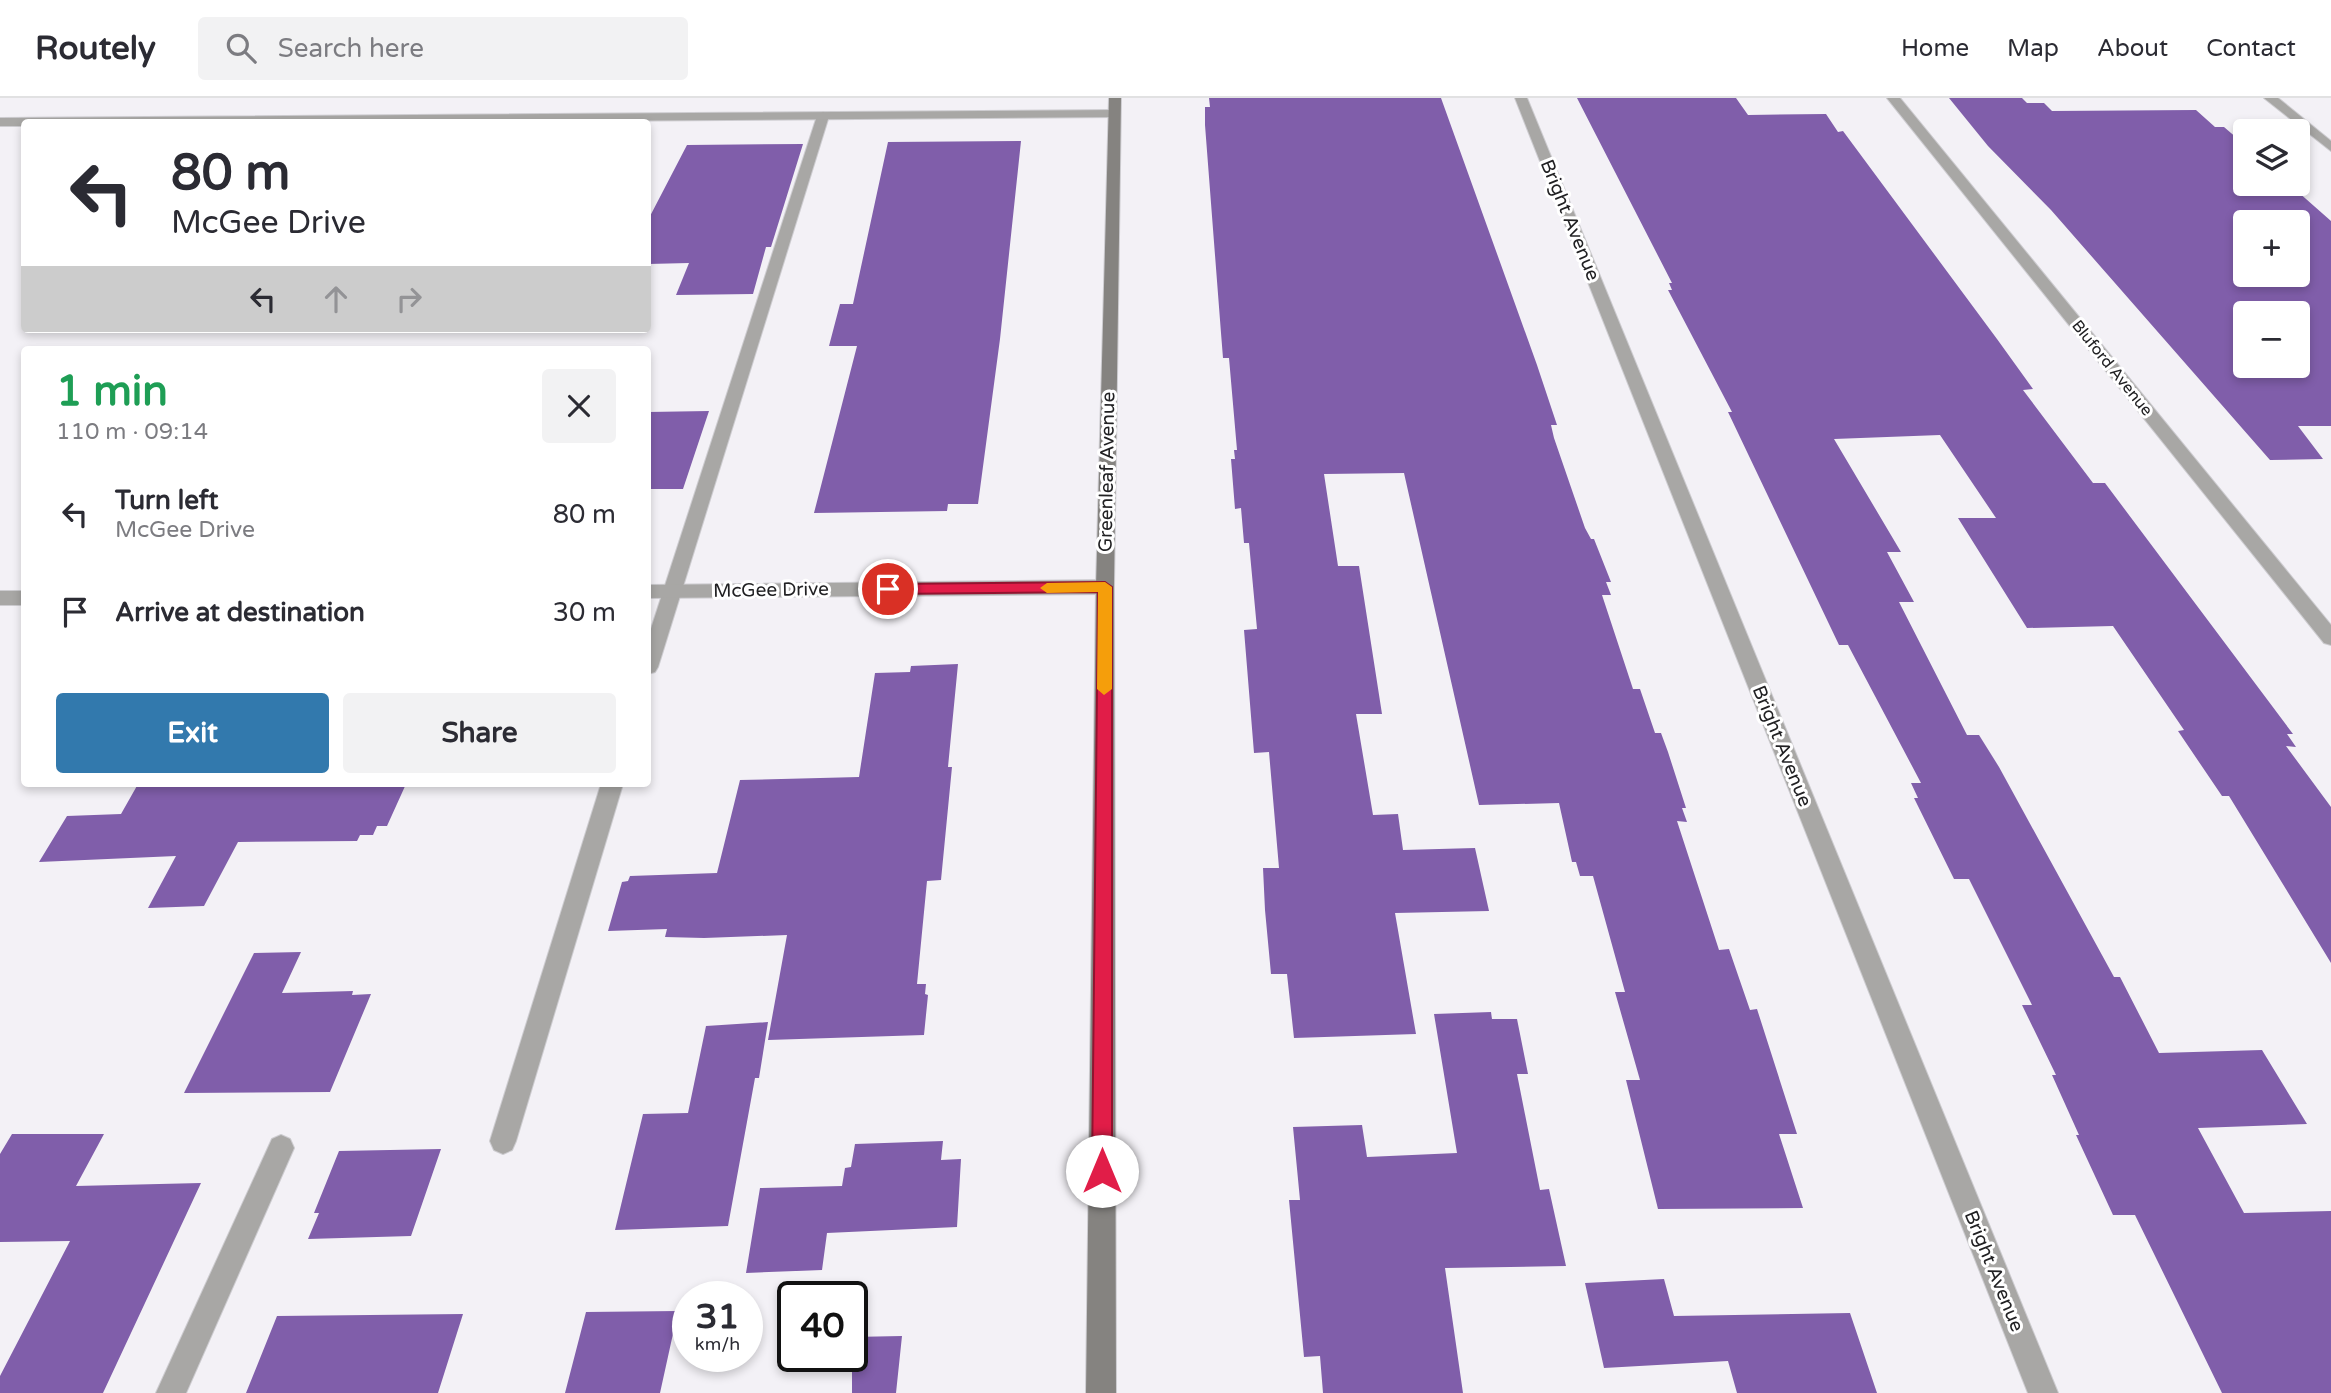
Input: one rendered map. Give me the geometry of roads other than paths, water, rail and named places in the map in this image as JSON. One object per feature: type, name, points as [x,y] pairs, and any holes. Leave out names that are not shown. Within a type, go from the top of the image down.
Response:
[{"type":"street","name":"Bright Avenue","points":[[1521,98],[2043,1393]]},
{"type":"street","name":"Bluford Avenue","points":[[1893,98],[2331,638]]},
{"type":"street","points":[[2270,98],[2331,147]]},
{"type":"street","points":[[512,119],[823,116],[1115,106]]},
{"type":"street","name":"Greenleaf Avenue","points":[[1101,1393],[1105,587],[1115,106]]},
{"type":"street","points":[[651,657],[823,116]]},
{"type":"street","points":[[0,122],[21,122]]},
{"type":"street","name":"McGee Drive","points":[[651,592],[1105,587]]},
{"type":"street","points":[[0,598],[21,598]]},
{"type":"street","points":[[503,1141],[611,787]]},
{"type":"street","points":[[172,1393],[281,1148]]}]
